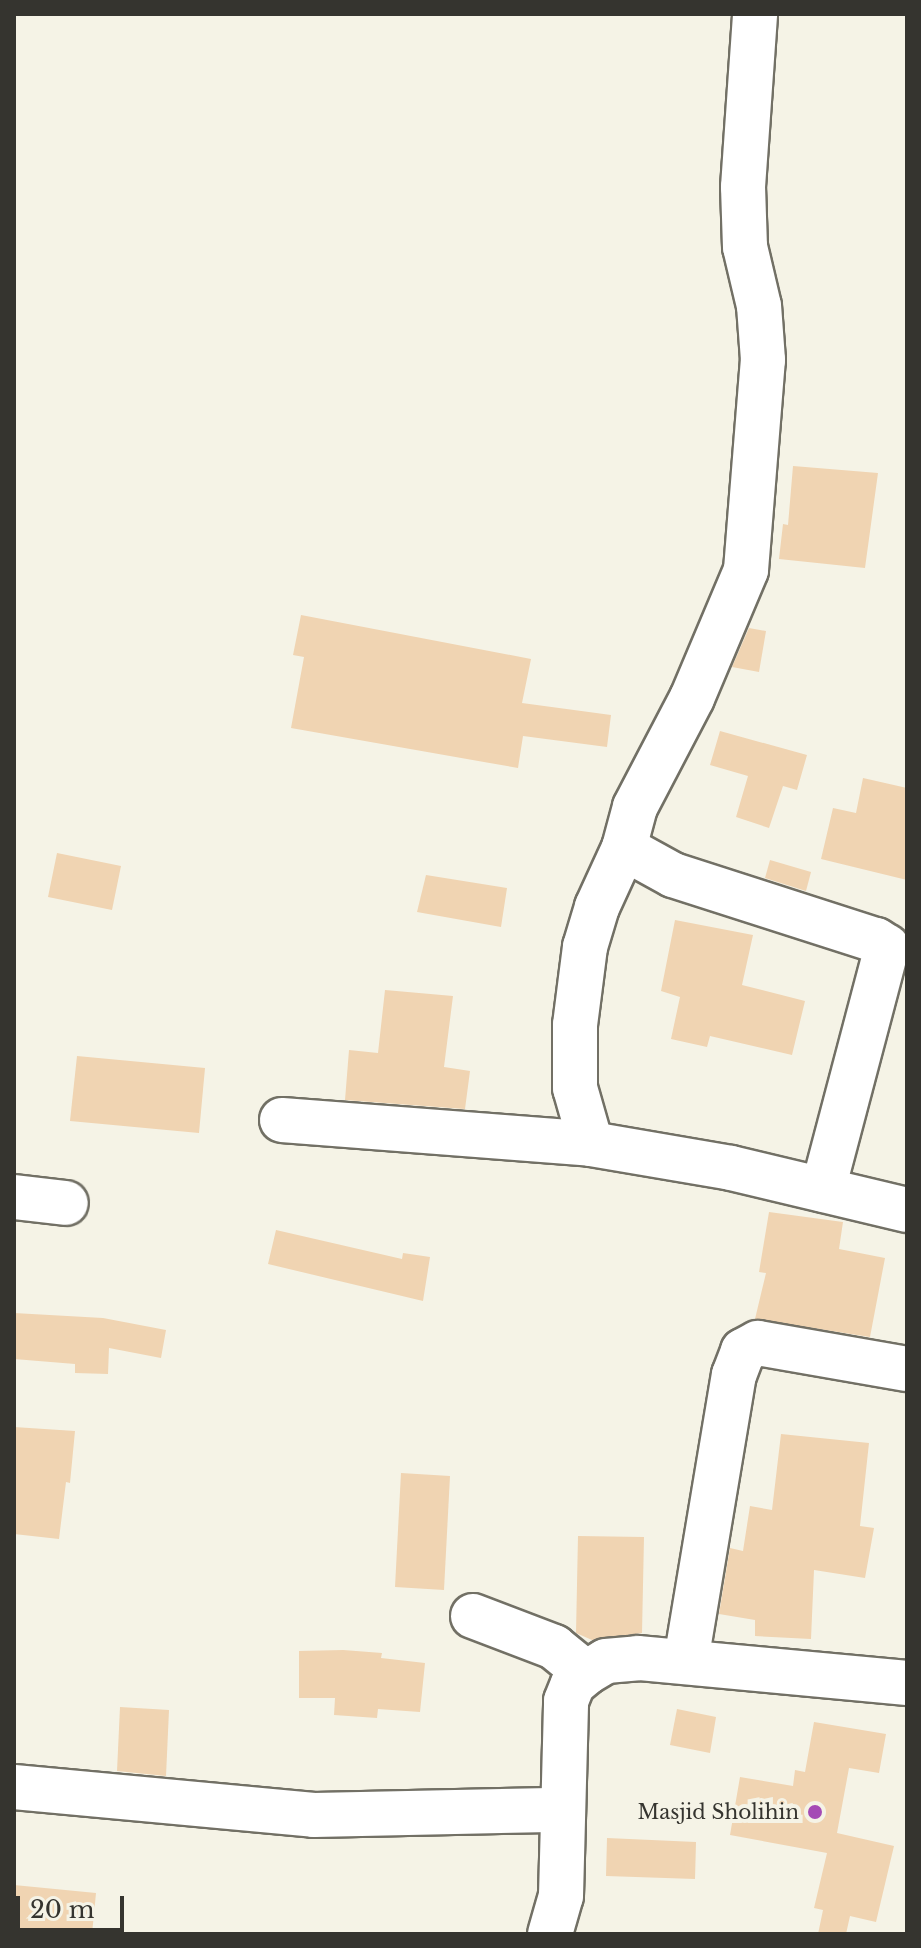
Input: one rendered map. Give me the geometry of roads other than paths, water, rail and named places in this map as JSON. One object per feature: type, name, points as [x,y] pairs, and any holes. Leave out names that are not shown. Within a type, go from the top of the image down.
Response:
[{"type":"street","points":[[591,1144],[575,1088],[578,990],[585,947],[597,907],[624,848],[635,807],[692,698],[746,570],[763,360],[759,306],[745,247],[743,187],[755,14]]},
{"type":"street","points":[[624,848],[673,875],[897,949],[823,1190]]},
{"type":"street","points":[[282,1120],[591,1144],[731,1168],[907,1210]]},
{"type":"street","points":[[14,1197],[66,1203]]},
{"type":"street","points":[[686,1661],[734,1375],[743,1351],[758,1343],[907,1369]]},
{"type":"street","points":[[473,1616],[554,1647],[586,1673]]},
{"type":"street","points":[[550,1934],[561,1896],[566,1701],[573,1684],[586,1673],[606,1661],[686,1661],[906,1674]]},
{"type":"street","points":[[14,1787],[314,1815],[563,1810]]},
{"type":"place","name":"Masjid Sholihin","points":[[815,1812]]}]
